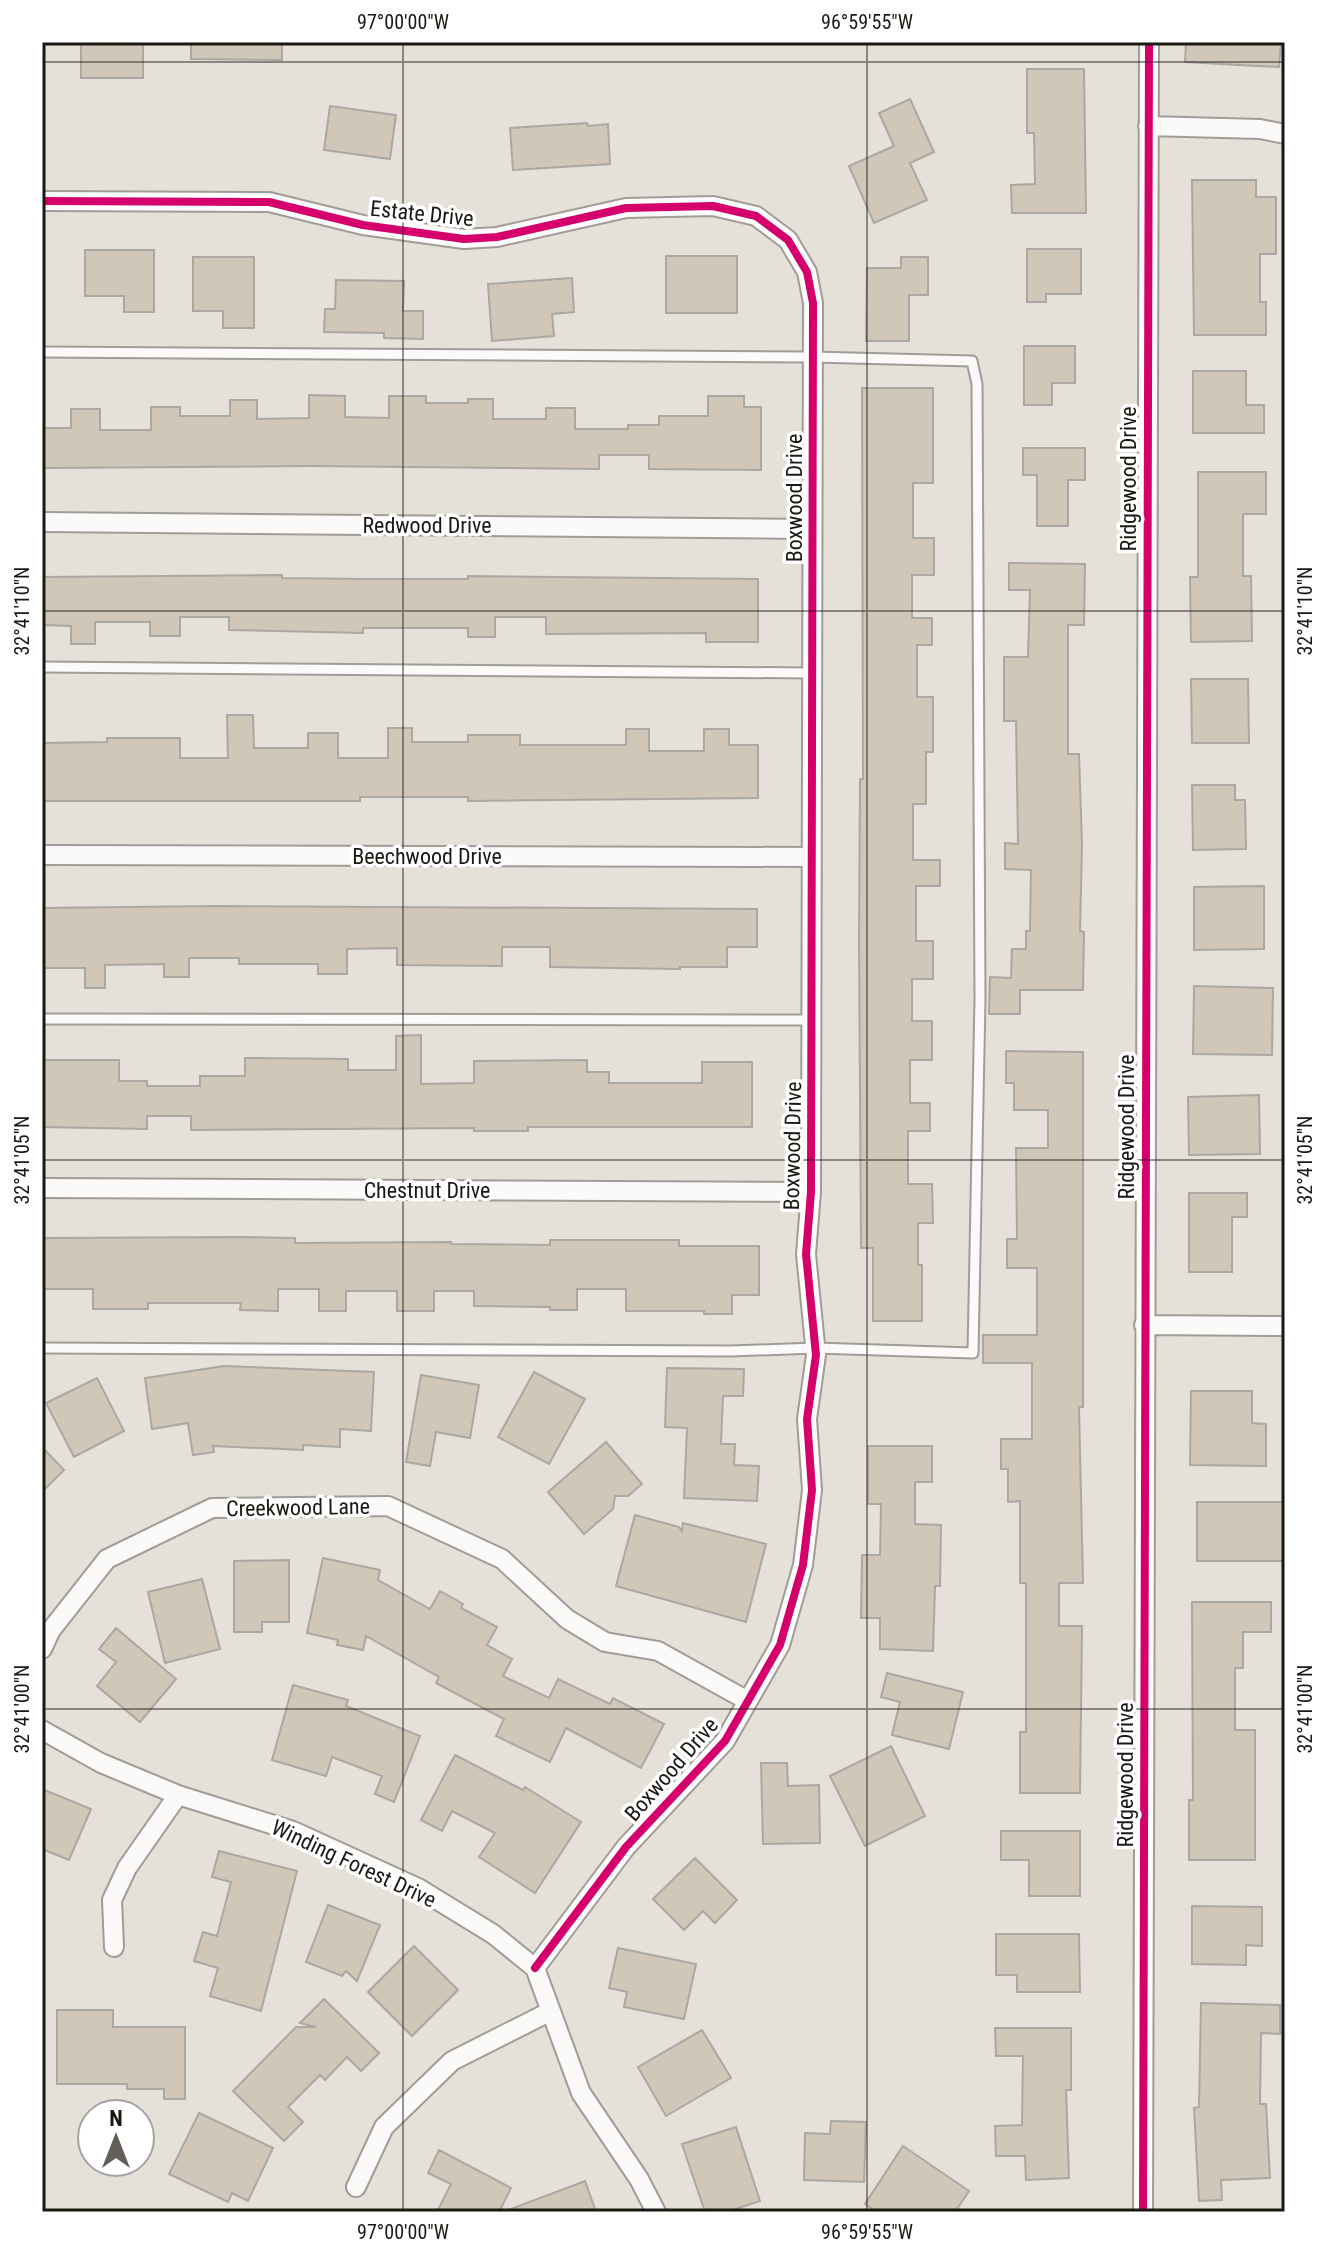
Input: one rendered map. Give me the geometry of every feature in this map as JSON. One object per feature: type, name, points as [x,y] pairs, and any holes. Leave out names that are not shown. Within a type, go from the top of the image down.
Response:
[{"type":"street","name":"Ridgewood Drive","points":[[1143,2212],[1149,42]]},
{"type":"street","points":[[1148,126],[1260,129],[1285,134]]},
{"type":"street","name":"Estate Drive","points":[[42,201],[269,202],[363,225],[464,239],[497,237],[626,208],[713,206],[756,216],[788,240]]},
{"type":"street","name":"Boxwood Drive","points":[[535,1968],[626,1847],[725,1741],[780,1645],[803,1565],[812,1490],[807,1419],[815,1348],[806,1254],[811,1192],[813,303],[807,272],[788,240]]},
{"type":"street","name":"Redwood Drive","points":[[42,522],[811,529]]},
{"type":"street","name":"Beechwood Drive","points":[[42,855],[811,857]]},
{"type":"street","name":"Chestnut Drive","points":[[42,1188],[811,1192]]},
{"type":"street","points":[[1144,1325],[1285,1326]]},
{"type":"street","name":"Creekwood Lane","points":[[42,1649],[51,1630],[107,1559],[212,1508],[388,1506],[502,1559],[567,1619],[605,1642],[658,1651],[748,1701]]},
{"type":"street","name":"Winding Forest Drive","points":[[42,1730],[101,1763],[178,1795],[293,1831],[418,1888],[493,1934],[535,1968]]},
{"type":"street","points":[[114,1947],[112,1900],[127,1868],[178,1795]]},
{"type":"street","points":[[535,1968],[581,2093],[639,2179],[656,2212]]},
{"type":"street","points":[[356,2187],[384,2127],[452,2061],[551,2011]]},
{"type":"lane","points":[[42,352],[812,357],[972,361],[977,384],[980,968],[973,1353],[815,1348],[731,1351],[42,1348]]},
{"type":"lane","points":[[42,667],[811,673]]},
{"type":"lane","points":[[42,1019],[811,1020]]},
{"type":"building","points":[[81,42],[143,42],[143,78],[81,78]]},
{"type":"building","points":[[191,42],[282,42],[282,60],[191,59]]},
{"type":"building","points":[[1186,42],[1281,42],[1279,67],[1185,62]]},
{"type":"building","points":[[1027,69],[1084,69],[1086,213],[1012,213],[1011,185],[1035,184],[1034,133],[1027,133]]},
{"type":"building","points":[[910,99],[934,152],[910,163],[927,200],[874,223],[849,166],[894,146],[879,113]]},
{"type":"building","points":[[330,106],[396,115],[390,159],[324,150]]},
{"type":"building","points":[[587,123],[588,126],[608,124],[610,164],[513,170],[510,128]]},
{"type":"building","points":[[1192,180],[1256,180],[1256,197],[1276,197],[1276,254],[1260,254],[1260,302],[1266,302],[1266,335],[1194,335]]},
{"type":"building","points":[[1027,249],[1081,249],[1081,294],[1046,294],[1046,302],[1027,302]]},
{"type":"building","points":[[85,250],[154,250],[154,312],[124,312],[124,296],[85,296]]},
{"type":"building","points":[[666,256],[737,256],[737,313],[666,313]]},
{"type":"building","points":[[193,257],[254,257],[254,328],[223,328],[223,311],[193,311]]},
{"type":"building","points":[[901,257],[928,257],[928,295],[909,295],[909,341],[866,341],[867,268],[901,268]]},
{"type":"building","points":[[572,278],[574,312],[552,314],[554,336],[492,341],[488,284]]},
{"type":"building","points":[[336,280],[404,281],[403,311],[423,311],[423,339],[384,338],[384,333],[324,332],[325,309],[335,309]]},
{"type":"building","points":[[1024,346],[1075,346],[1075,383],[1052,383],[1052,405],[1024,405]]},
{"type":"building","points":[[1193,371],[1246,371],[1246,405],[1264,405],[1264,433],[1193,433]]},
{"type":"building","points":[[862,388],[933,388],[933,483],[913,483],[913,538],[934,538],[934,575],[912,575],[912,618],[932,618],[932,645],[917,645],[917,697],[933,697],[933,752],[926,752],[926,804],[913,804],[913,860],[940,860],[940,886],[916,886],[916,941],[933,941],[933,979],[912,979],[912,1021],[932,1021],[932,1060],[910,1060],[910,1103],[930,1103],[930,1131],[908,1131],[908,1184],[932,1184],[933,1223],[918,1223],[922,1321],[873,1321],[873,1248],[861,1248]]},
{"type":"building","points":[[309,395],[345,396],[345,417],[389,418],[389,396],[426,396],[426,403],[468,403],[468,399],[493,399],[493,419],[546,419],[546,408],[575,408],[575,429],[628,429],[628,425],[659,425],[659,416],[708,416],[708,396],[744,396],[744,407],[761,407],[761,470],[649,469],[649,455],[599,455],[599,469],[309,466],[42,468],[42,428],[71,428],[71,409],[100,409],[100,430],[151,430],[151,407],[180,407],[180,416],[230,416],[230,400],[257,400],[257,419],[309,418]]},
{"type":"building","points":[[1023,448],[1085,448],[1085,480],[1068,480],[1068,526],[1037,526],[1037,475],[1023,475]]},
{"type":"building","points":[[1198,472],[1266,472],[1266,514],[1243,514],[1243,576],[1251,576],[1252,641],[1191,642],[1190,577],[1198,577]]},
{"type":"building","points":[[1009,563],[1085,564],[1084,625],[1068,625],[1068,754],[1079,754],[1083,990],[1020,990],[1020,1014],[989,1014],[990,977],[1011,978],[1012,949],[1026,949],[1026,931],[1030,931],[1031,870],[1005,869],[1005,843],[1018,844],[1016,721],[1004,721],[1004,657],[1028,657],[1030,590],[1009,590]]},
{"type":"building","points":[[282,575],[282,578],[363,579],[468,579],[468,576],[758,579],[758,642],[706,642],[706,633],[546,634],[546,617],[495,617],[495,637],[468,637],[468,628],[363,628],[363,633],[229,630],[229,617],[180,617],[180,636],[150,636],[150,622],[95,622],[95,644],[71,644],[71,626],[42,625],[42,577]]},
{"type":"building","points":[[1191,679],[1248,679],[1249,743],[1192,743]]},
{"type":"building","points":[[227,715],[253,715],[254,748],[308,748],[308,733],[338,733],[338,758],[388,758],[388,728],[412,728],[412,742],[468,742],[468,735],[520,735],[520,745],[626,745],[626,729],[649,729],[649,751],[704,751],[704,729],[729,729],[729,745],[758,745],[758,798],[468,801],[468,797],[360,797],[360,801],[42,801],[42,743],[107,742],[107,738],[180,738],[180,758],[228,758]]},
{"type":"building","points":[[1192,785],[1235,785],[1235,800],[1245,800],[1246,849],[1193,850]]},
{"type":"building","points":[[1264,886],[1264,949],[1194,950],[1194,887]]},
{"type":"building","points":[[42,908],[757,909],[757,947],[727,947],[727,967],[680,969],[550,967],[550,947],[502,947],[502,966],[397,965],[397,948],[347,949],[347,974],[318,974],[318,964],[239,964],[239,958],[189,958],[189,977],[164,977],[164,964],[105,965],[105,988],[85,988],[85,968],[42,968]]},
{"type":"building","points":[[1194,986],[1273,988],[1272,1055],[1193,1054]]},
{"type":"building","points":[[421,1035],[421,1084],[474,1083],[474,1061],[587,1060],[587,1072],[609,1072],[609,1083],[702,1083],[702,1062],[752,1062],[752,1127],[528,1127],[528,1131],[474,1131],[474,1128],[191,1130],[191,1116],[147,1116],[147,1129],[42,1127],[42,1060],[119,1060],[119,1081],[147,1081],[147,1086],[200,1086],[200,1076],[245,1076],[245,1058],[348,1059],[348,1070],[396,1070],[396,1036]]},
{"type":"building","points":[[1006,1051],[1083,1052],[1083,1407],[1079,1407],[1083,1583],[1059,1583],[1059,1626],[1082,1626],[1080,1793],[1020,1793],[1020,1732],[1026,1732],[1026,1583],[1020,1583],[1020,1501],[1008,1502],[1008,1469],[1001,1469],[1001,1439],[1032,1439],[1032,1363],[983,1363],[983,1335],[1037,1335],[1037,1268],[1007,1268],[1007,1239],[1017,1239],[1016,1148],[1048,1148],[1048,1110],[1014,1110],[1014,1083],[1006,1083]]},
{"type":"building","points":[[1259,1095],[1260,1154],[1189,1155],[1188,1097]]},
{"type":"building","points":[[1189,1193],[1247,1193],[1247,1217],[1232,1217],[1232,1272],[1189,1272]]},
{"type":"building","points":[[42,1238],[295,1238],[295,1243],[550,1245],[550,1240],[679,1240],[679,1246],[759,1246],[759,1295],[732,1295],[732,1314],[704,1314],[704,1311],[626,1311],[626,1289],[577,1289],[577,1310],[474,1306],[474,1291],[434,1291],[434,1311],[397,1311],[397,1291],[346,1291],[346,1311],[319,1311],[319,1289],[278,1289],[278,1311],[240,1310],[241,1303],[148,1303],[148,1309],[93,1309],[93,1289],[42,1289]]},
{"type":"building","points":[[224,1366],[374,1372],[371,1431],[340,1429],[340,1447],[303,1445],[303,1450],[213,1446],[214,1452],[193,1455],[188,1423],[152,1429],[145,1378]]},
{"type":"building","points":[[667,1368],[744,1369],[743,1396],[723,1396],[721,1444],[735,1444],[734,1465],[759,1466],[757,1501],[684,1498],[687,1428],[665,1427]]},
{"type":"building","points":[[534,1372],[585,1399],[549,1464],[498,1437]]},
{"type":"building","points":[[421,1375],[479,1385],[470,1438],[436,1432],[430,1466],[406,1462]]},
{"type":"building","points":[[97,1378],[124,1431],[74,1457],[46,1403]]},
{"type":"building","points":[[1191,1391],[1252,1391],[1252,1423],[1266,1424],[1266,1466],[1190,1465]]},
{"type":"building","points":[[606,1442],[642,1484],[628,1496],[615,1496],[613,1509],[584,1534],[548,1492]]},
{"type":"building","points":[[868,1446],[932,1446],[932,1482],[915,1482],[915,1524],[941,1525],[940,1586],[935,1586],[933,1651],[880,1649],[880,1618],[861,1618],[862,1555],[880,1555],[881,1504],[868,1504]]},
{"type":"building","points":[[42,1447],[64,1470],[42,1492]]},
{"type":"building","points":[[1197,1502],[1285,1502],[1285,1561],[1197,1561]]},
{"type":"building","points":[[635,1515],[679,1527],[682,1531],[683,1523],[766,1544],[746,1622],[616,1586]]},
{"type":"building","points":[[323,1558],[380,1570],[378,1580],[430,1609],[440,1591],[463,1604],[461,1608],[497,1627],[487,1645],[512,1659],[503,1676],[549,1698],[558,1679],[610,1704],[613,1698],[664,1724],[641,1768],[566,1728],[550,1762],[496,1736],[504,1719],[436,1683],[439,1677],[366,1636],[363,1650],[337,1645],[338,1640],[307,1633]]},
{"type":"building","points":[[289,1560],[289,1622],[262,1622],[262,1632],[234,1632],[234,1561]]},
{"type":"building","points":[[202,1579],[220,1649],[165,1663],[148,1592]]},
{"type":"building","points":[[1192,1602],[1271,1602],[1271,1632],[1243,1632],[1243,1668],[1235,1668],[1235,1730],[1255,1730],[1255,1860],[1189,1860],[1189,1800],[1193,1800]]},
{"type":"building","points":[[116,1628],[176,1679],[140,1722],[97,1686],[116,1662],[99,1649]]},
{"type":"building","points":[[887,1673],[963,1692],[949,1749],[892,1735],[900,1702],[881,1697]]},
{"type":"building","points":[[293,1685],[348,1700],[346,1706],[420,1736],[394,1802],[375,1794],[382,1776],[332,1757],[326,1776],[272,1760]]},
{"type":"building","points":[[891,1746],[925,1816],[865,1846],[830,1776]]},
{"type":"building","points":[[455,1755],[523,1790],[525,1787],[581,1822],[535,1893],[479,1857],[495,1833],[452,1811],[442,1831],[421,1820]]},
{"type":"building","points":[[761,1763],[787,1763],[788,1786],[819,1785],[820,1843],[763,1844]]},
{"type":"building","points":[[42,1789],[91,1809],[69,1860],[42,1849]]},
{"type":"building","points":[[1001,1831],[1080,1831],[1080,1896],[1029,1896],[1029,1860],[1001,1860]]},
{"type":"building","points":[[219,1851],[297,1871],[261,2011],[210,1996],[218,1968],[194,1961],[203,1932],[217,1936],[231,1882],[212,1877]]},
{"type":"building","points":[[695,1858],[737,1900],[715,1923],[703,1911],[684,1930],[653,1899]]},
{"type":"building","points":[[328,1905],[380,1925],[357,1981],[346,1971],[342,1976],[306,1962]]},
{"type":"building","points":[[1192,1906],[1262,1907],[1262,1946],[1246,1945],[1246,1965],[1192,1964]]},
{"type":"building","points":[[996,1934],[1079,1934],[1080,1992],[1017,1992],[1017,1975],[996,1975]]},
{"type":"building","points":[[414,1946],[458,1990],[412,2036],[368,1992]]},
{"type":"building","points":[[618,1948],[696,1964],[684,2019],[624,2007],[627,1992],[609,1988]]},
{"type":"building","points":[[324,1999],[379,2053],[361,2071],[347,2057],[325,2080],[320,2075],[288,2107],[303,2122],[284,2141],[233,2091],[296,2027],[316,2027],[300,2023]]},
{"type":"building","points":[[1201,2003],[1280,2005],[1280,2034],[1261,2033],[1260,2104],[1266,2104],[1270,2178],[1221,2180],[1222,2200],[1199,2201],[1194,2108],[1199,2107]]},
{"type":"building","points":[[57,2010],[113,2010],[113,2027],[185,2027],[185,2099],[164,2099],[164,2089],[127,2089],[127,2084],[57,2084]]},
{"type":"building","points":[[995,2028],[1071,2028],[1071,2090],[1066,2090],[1069,2178],[1026,2180],[1025,2156],[996,2156],[995,2126],[1022,2125],[1023,2056],[996,2056]]},
{"type":"building","points":[[702,2030],[731,2078],[666,2116],[638,2067]]},
{"type":"building","points":[[199,2113],[273,2148],[248,2201],[232,2193],[228,2202],[169,2174]]},
{"type":"building","points":[[831,2121],[866,2122],[864,2182],[804,2180],[805,2133],[830,2134]]},
{"type":"building","points":[[736,2127],[760,2201],[726,2212],[705,2212],[682,2144]]},
{"type":"building","points":[[903,2146],[969,2191],[955,2212],[877,2212],[865,2204]]},
{"type":"building","points":[[439,2150],[511,2188],[499,2212],[437,2212],[451,2184],[428,2173]]},
{"type":"building","points":[[585,2181],[596,2212],[508,2212],[508,2210]]},
{"type":"cycle path","points":[[1143,2212],[1149,42]]},
{"type":"cycle path","points":[[42,201],[269,202],[363,225],[464,239],[497,237],[626,208],[713,206],[756,216],[788,240],[807,272],[813,303],[811,1192],[806,1254],[816,1355],[807,1419],[812,1490],[803,1565],[780,1645],[725,1741],[626,1847],[535,1968]]}]
